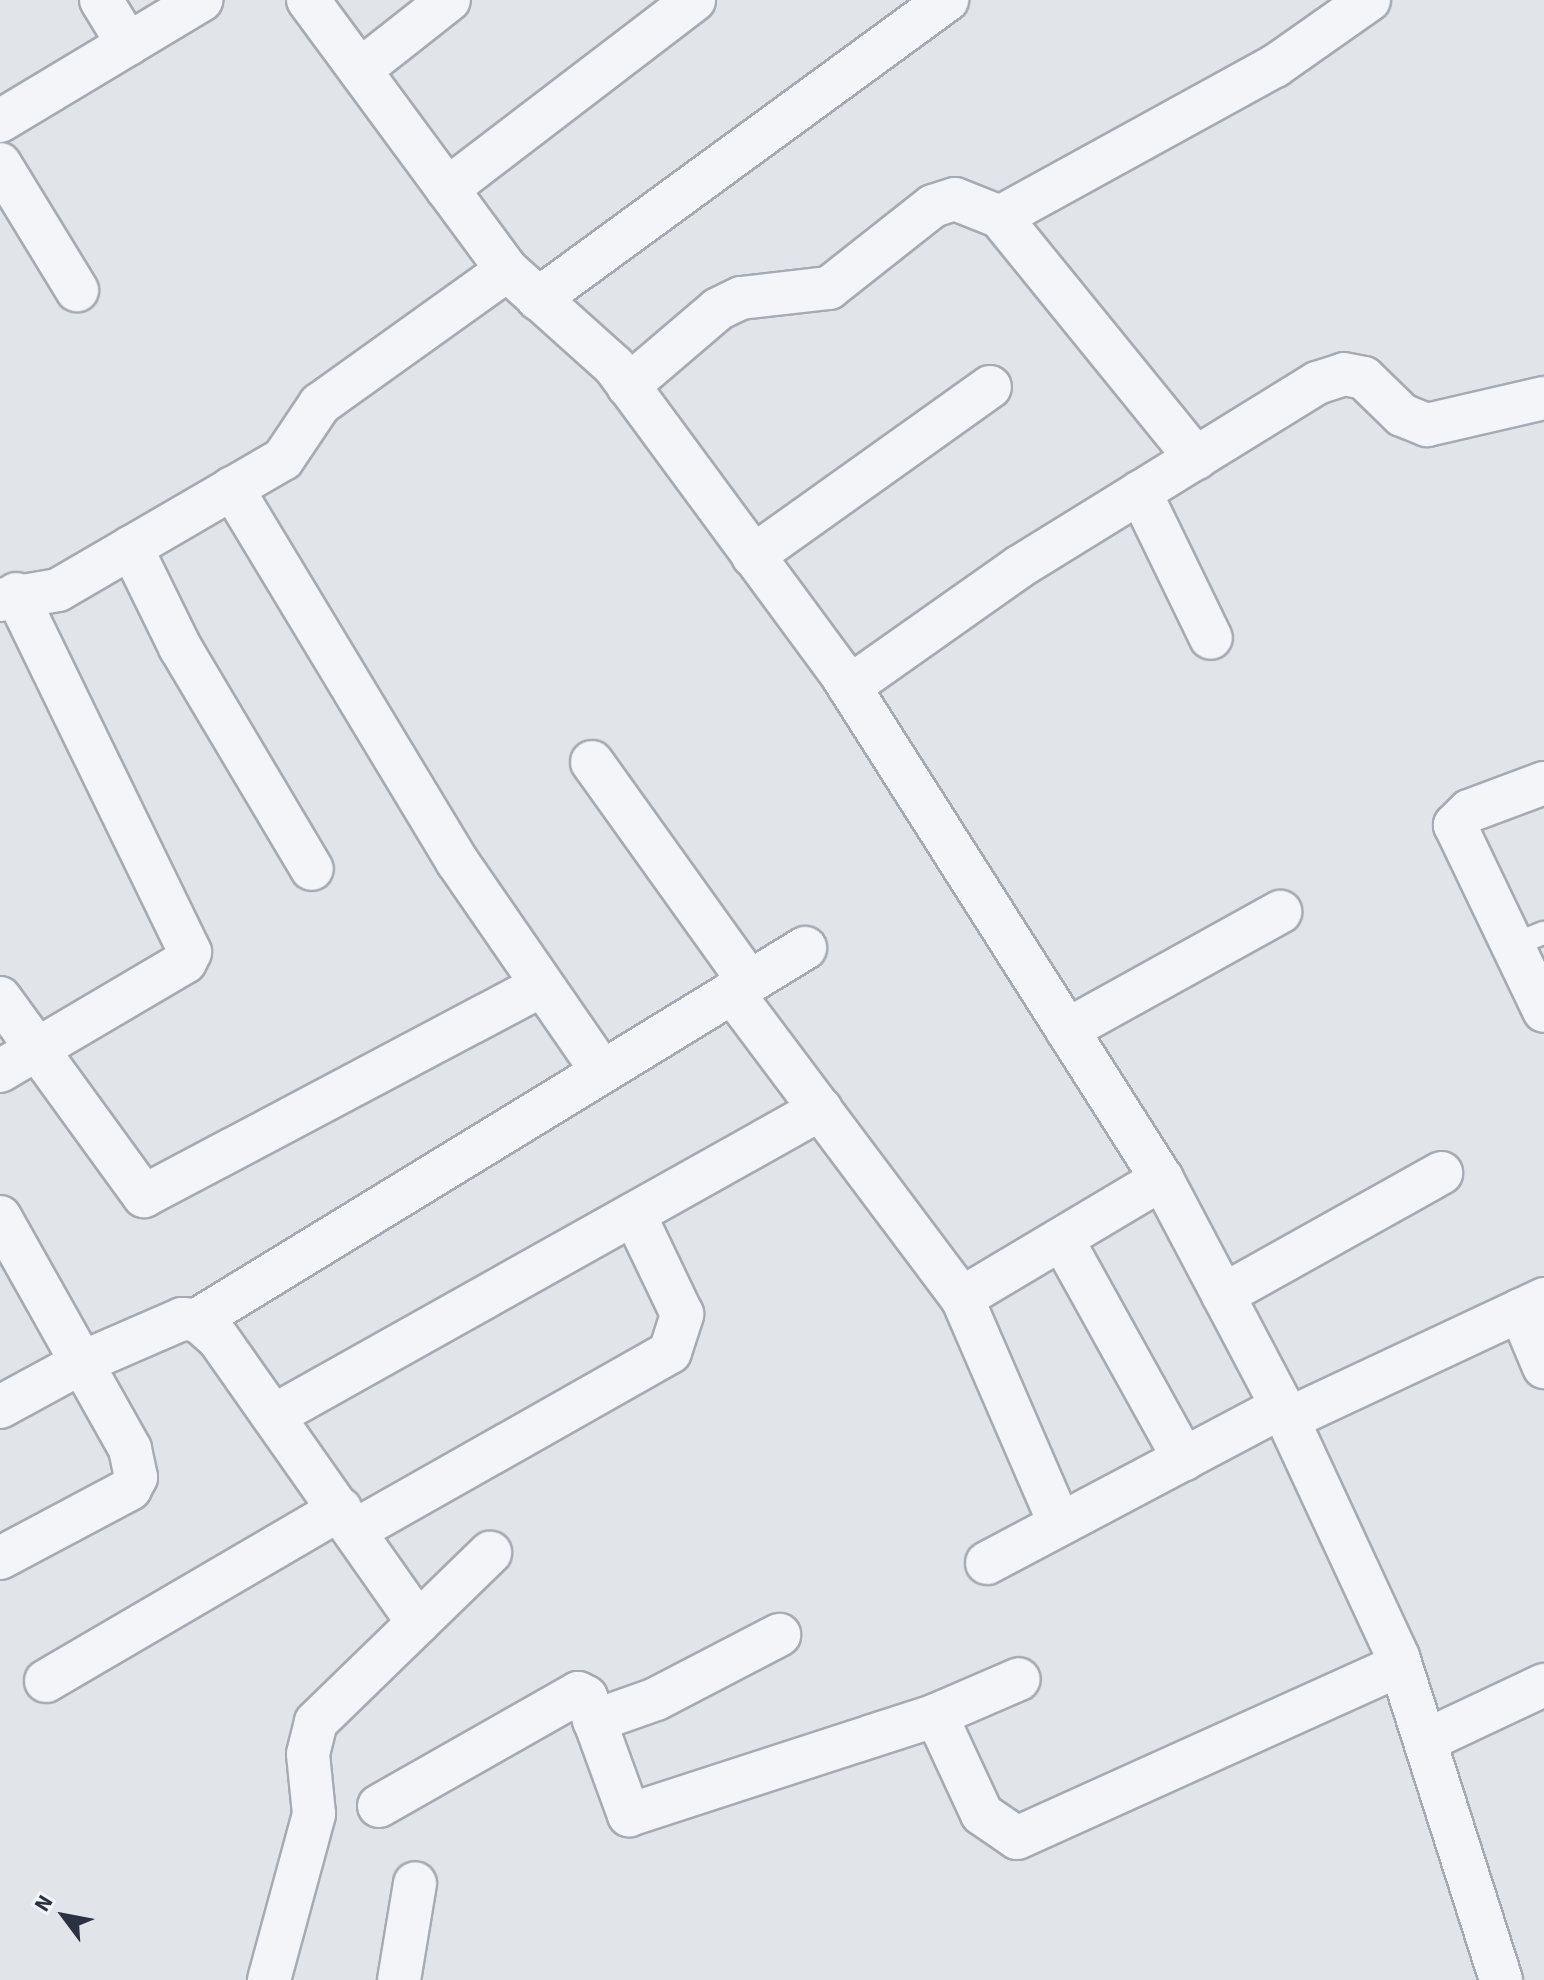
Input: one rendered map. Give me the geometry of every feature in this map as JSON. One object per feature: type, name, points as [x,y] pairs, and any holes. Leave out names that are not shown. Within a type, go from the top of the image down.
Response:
[{"type":"street","points":[[101,0],[128,44]]},
{"type":"street","points":[[1,119],[201,0]]},
{"type":"street","points":[[308,0],[507,270],[538,299],[594,342],[849,687],[1162,1179],[1285,1413],[1400,1665],[1429,1739],[1500,1973]]},
{"type":"street","points":[[360,70],[449,0]]},
{"type":"street","points":[[447,189],[694,0]]},
{"type":"street","points":[[538,299],[947,0]]},
{"type":"street","points":[[1000,217],[1275,66],[1369,0]]},
{"type":"street","points":[[0,164],[77,290]]},
{"type":"street","points":[[628,386],[718,309],[741,298],[829,288],[933,206],[955,199],[1000,217],[1196,458]]},
{"type":"street","points":[[0,1071],[185,962],[190,939],[8,597],[58,590],[283,459],[320,404],[507,270]]},
{"type":"street","points":[[849,687],[1140,492],[1317,383],[1344,374],[1364,378],[1402,415],[1427,425],[1544,398]]},
{"type":"street","points":[[753,556],[990,387]]},
{"type":"street","points":[[232,488],[457,861],[601,1070]]},
{"type":"street","points":[[1140,492],[1211,638]]},
{"type":"street","points":[[131,547],[180,647],[312,869]]},
{"type":"street","points":[[592,762],[821,1109],[962,1298],[1060,1524]]},
{"type":"street","points":[[1544,783],[1469,811],[1455,825],[1528,939],[1544,1011]]},
{"type":"street","points":[[1067,1030],[1280,912]]},
{"type":"street","points":[[0,1407],[83,1362],[182,1319],[197,1320],[601,1070],[805,948]]},
{"type":"street","points":[[0,998],[136,1191],[155,1195],[542,985]]},
{"type":"street","points":[[273,1416],[821,1109]]},
{"type":"street","points":[[1223,1295],[1441,1173]]},
{"type":"street","points":[[962,1298],[1162,1179]]},
{"type":"street","points":[[46,1681],[670,1352],[680,1340],[682,1314],[634,1214]]},
{"type":"street","points":[[0,1217],[130,1449],[136,1477],[130,1489],[0,1558]]},
{"type":"street","points":[[1062,1239],[1184,1459]]},
{"type":"street","points":[[987,1563],[1184,1459],[1532,1304],[1544,1367]]},
{"type":"street","points":[[197,1320],[273,1416],[418,1623]]},
{"type":"street","points":[[269,1980],[314,1814],[309,1737],[490,1553]]},
{"type":"street","points":[[594,1721],[656,1699],[779,1635]]},
{"type":"street","points":[[936,1715],[982,1814],[1017,1838],[1400,1665]]},
{"type":"street","points":[[379,1806],[570,1696],[586,1697],[629,1815],[936,1715],[1019,1679]]},
{"type":"street","points":[[1429,1739],[1544,1685]]},
{"type":"street","points":[[399,1980],[415,1883]]}]
